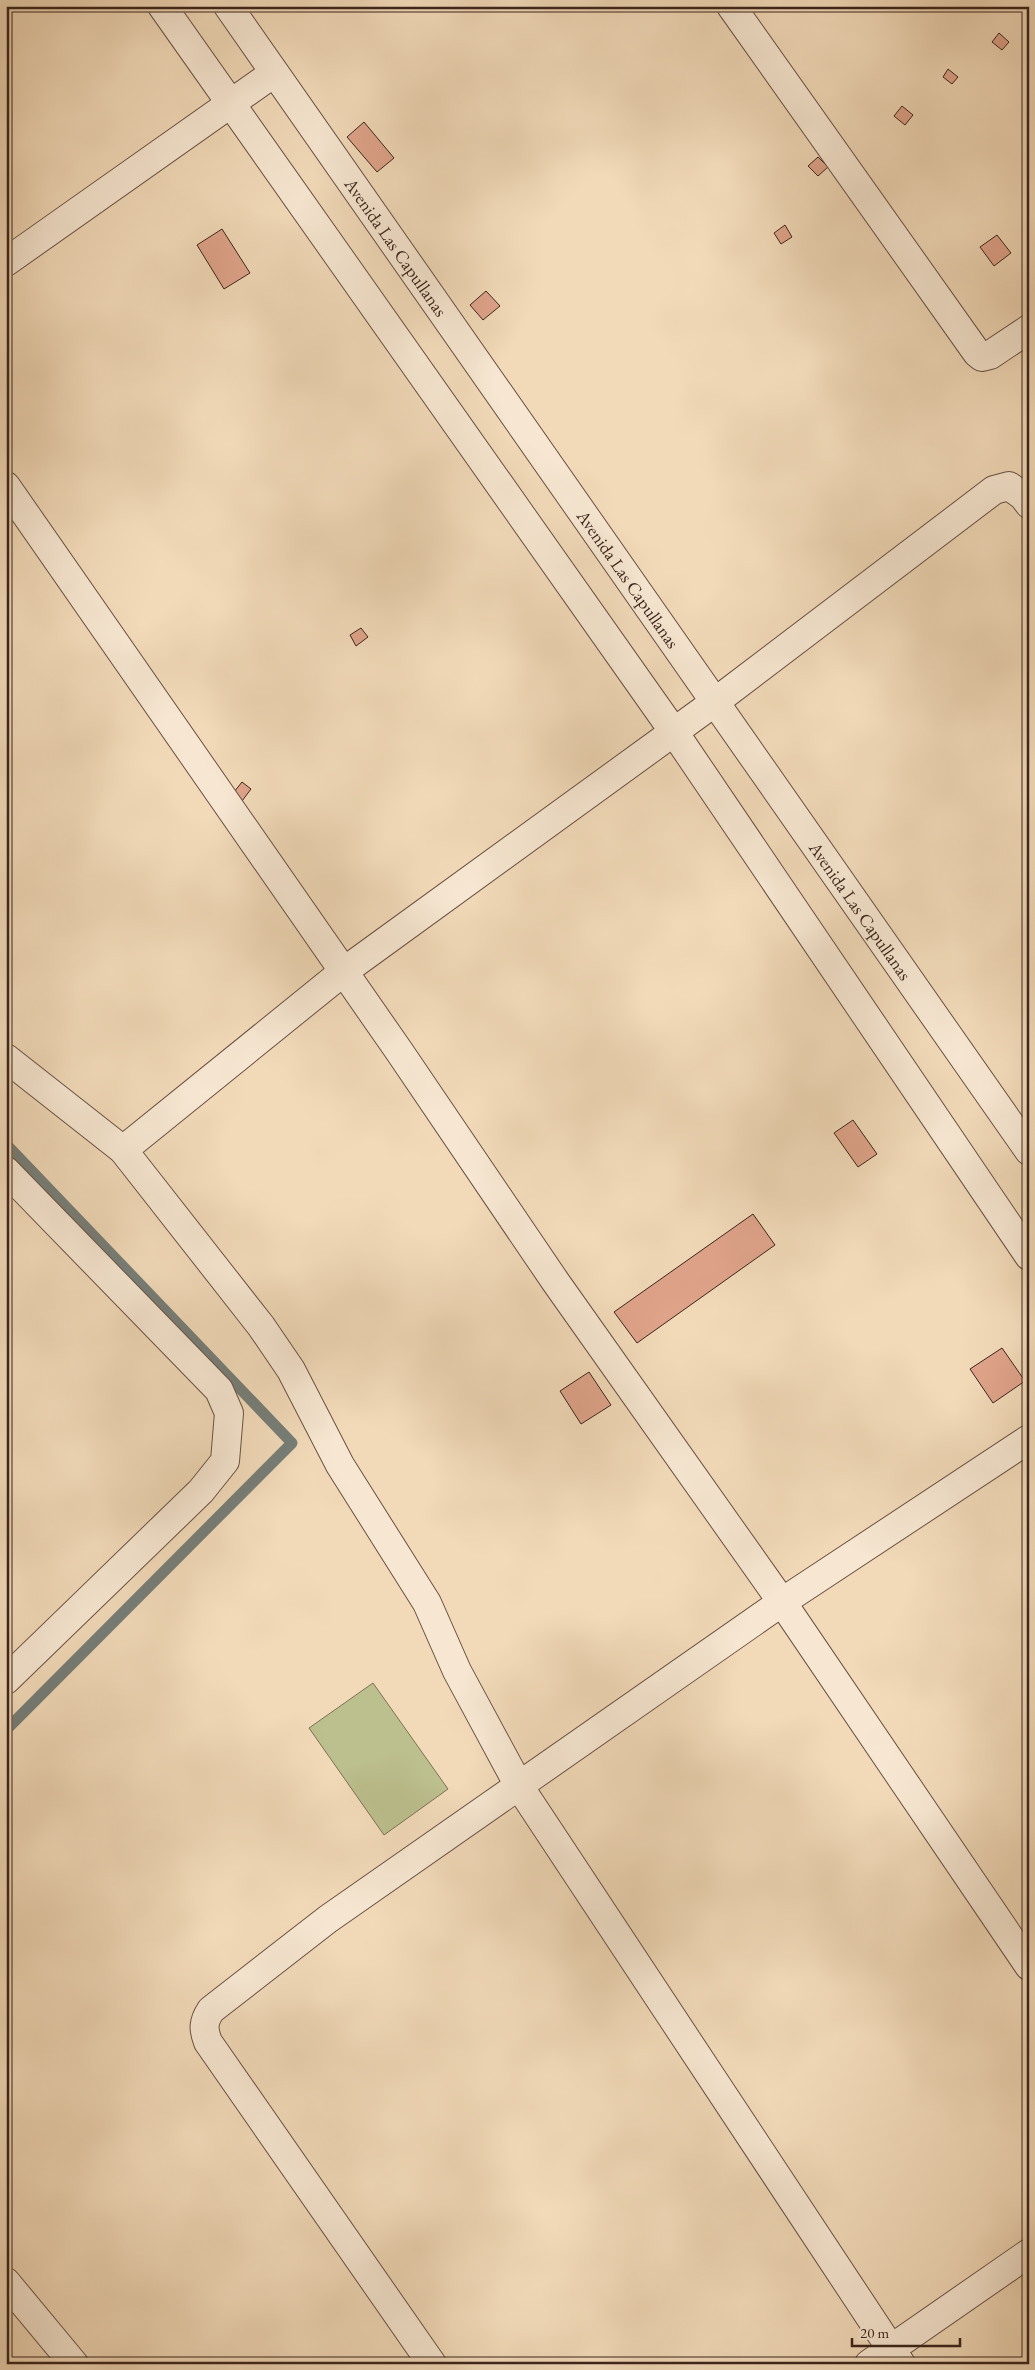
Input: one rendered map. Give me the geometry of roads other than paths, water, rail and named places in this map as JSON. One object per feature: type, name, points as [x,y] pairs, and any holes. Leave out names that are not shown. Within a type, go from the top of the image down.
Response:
[{"type":"street","points":[[162,6],[229,105],[674,732],[1029,1256]]},
{"type":"street","name":"Avenida Las Capullanas","points":[[228,6],[1029,1152]]},
{"type":"street","points":[[731,6],[978,353],[982,357],[990,355],[1029,329]]},
{"type":"street","points":[[6,262],[274,73]]},
{"type":"street","points":[[6,486],[556,1281],[782,1602],[1029,1966]]},
{"type":"street","points":[[123,1150],[343,972],[715,702],[994,490],[1008,486],[1023,496],[1029,504]]},
{"type":"street","points":[[6,1058],[123,1150],[261,1326],[291,1370],[340,1465],[427,1603],[457,1671],[520,1786],[887,2359],[1029,2253]]},
{"type":"street","points":[[6,1171],[219,1390],[229,1413],[225,1461],[201,1491],[6,1680]]},
{"type":"street","points":[[432,2364],[208,2042],[203,2029],[206,2018],[211,2010],[328,1919],[782,1602],[1029,1439]]},
{"type":"street","points":[[6,2282],[74,2364]]},
{"type":"waterway","points":[[6,1144],[292,1443],[6,1730]]}]
